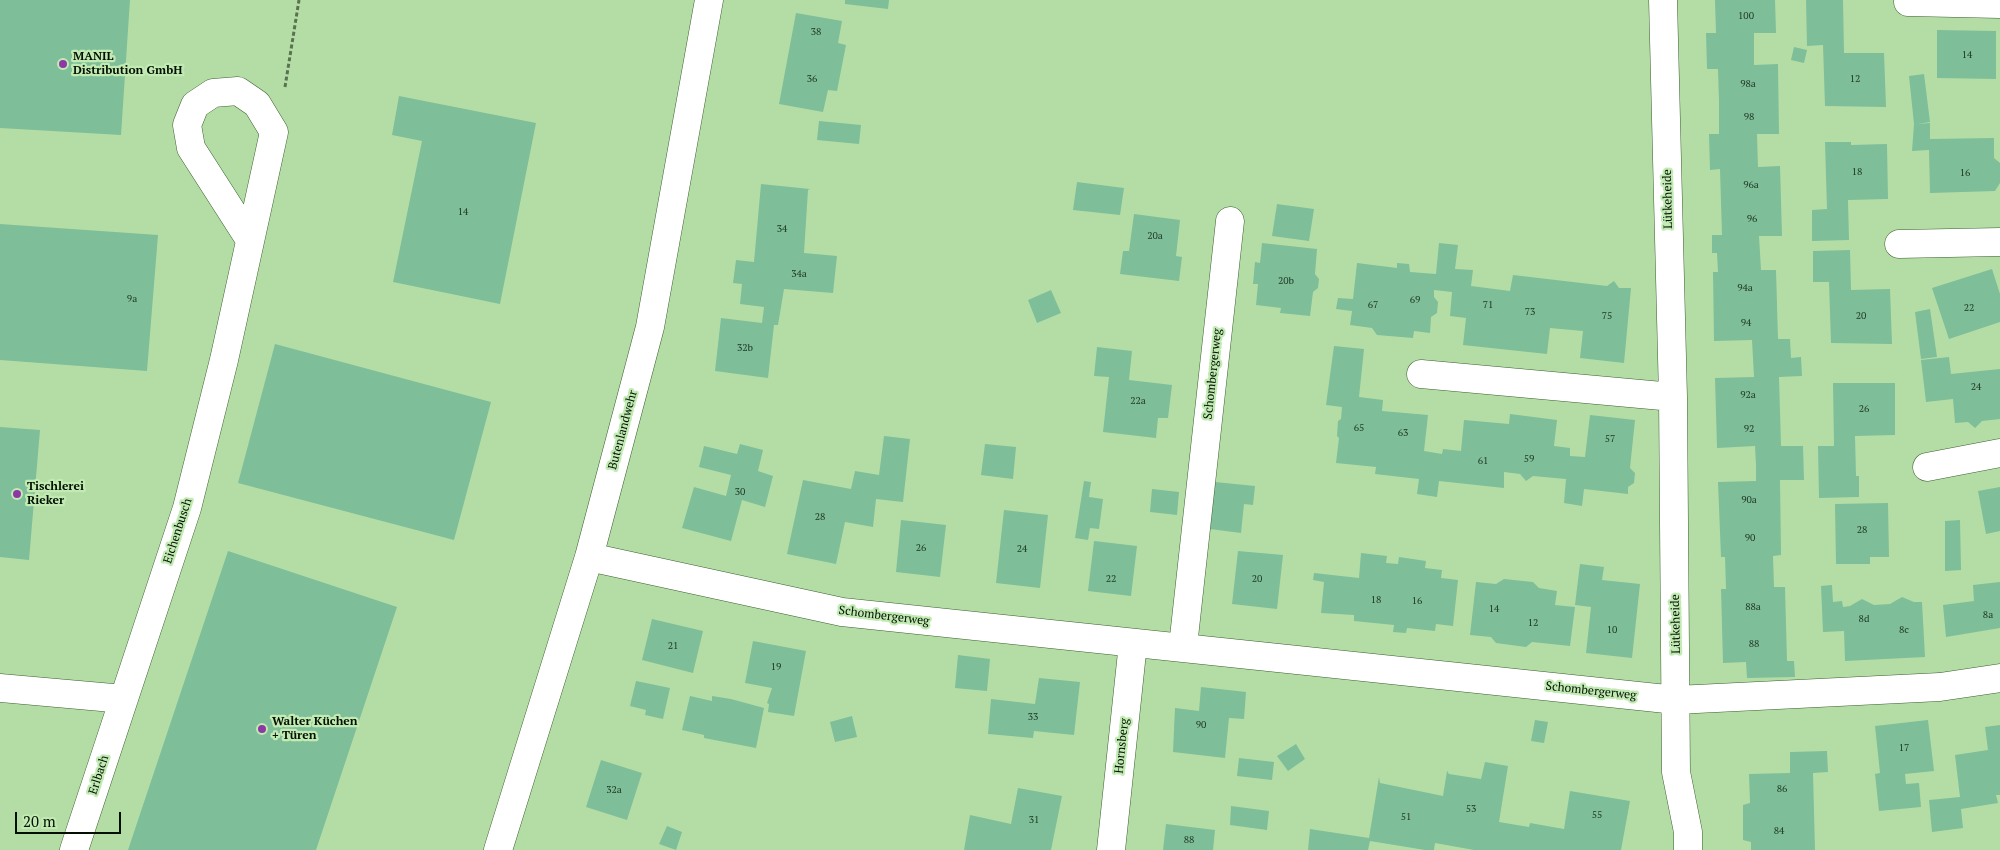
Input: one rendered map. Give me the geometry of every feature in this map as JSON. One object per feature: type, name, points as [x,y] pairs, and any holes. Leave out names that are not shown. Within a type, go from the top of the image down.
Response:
[{"type":"street","name":"Butenlandwehr","points":[[498,850],[589,557],[650,327],[709,0]]},
{"type":"street","name":"Lütkeheide","points":[[1663,0],[1673,397],[1676,772],[1688,832],[1688,850]]},
{"type":"street","points":[[1908,2],[2000,4]]},
{"type":"street","points":[[250,240],[191,148],[187,126],[195,105],[213,92],[238,91],[257,104],[274,132]]},
{"type":"street","name":"Eichenbusch","points":[[124,699],[187,508],[224,360],[274,132]]},
{"type":"street","name":"Schombergerweg","points":[[1183,646],[1230,221]]},
{"type":"street","points":[[1899,244],[2000,242]]},
{"type":"street","points":[[1421,374],[1673,397]]},
{"type":"street","points":[[1927,467],[2000,453]]},
{"type":"street","name":"Schombergerweg","points":[[589,557],[842,612],[1133,643],[1183,646],[1676,700],[1940,687],[2000,678]]},
{"type":"street","name":"Hornsberg","points":[[1111,850],[1133,643]]},
{"type":"street","points":[[0,688],[124,699]]},
{"type":"street","name":"Erlbach","points":[[74,850],[124,699]]},
{"type":"path","points":[[274,132],[286,83],[299,0]]},
{"type":"building","name":"MANIL Distribution GmbH","points":[[0,0],[130,0],[121,135],[0,128]]},
{"type":"building","points":[[845,0],[889,0],[888,9],[845,4]]},
{"type":"building","points":[[1715,0],[1775,0],[1776,33],[1754,33],[1754,65],[1778,64],[1779,134],[1757,134],[1758,167],[1780,166],[1782,236],[1759,236],[1761,270],[1776,270],[1778,339],[1790,339],[1791,358],[1801,357],[1802,376],[1779,377],[1781,446],[1803,446],[1804,480],[1780,480],[1781,555],[1773,556],[1774,587],[1785,587],[1787,661],[1794,661],[1795,677],[1747,678],[1746,662],[1723,663],[1721,589],[1726,589],[1725,557],[1721,557],[1718,482],[1756,481],[1756,465],[1755,446],[1717,448],[1715,378],[1754,377],[1752,340],[1714,341],[1713,272],[1718,272],[1717,253],[1712,253],[1712,235],[1722,235],[1720,169],[1710,170],[1709,134],[1719,134],[1719,101],[1718,69],[1707,69],[1706,33],[1716,33]]},
{"type":"building","points":[[1806,0],[1843,0],[1844,53],[1884,53],[1886,107],[1825,106],[1823,45],[1807,46]]},
{"type":"building","points":[[796,13],[842,21],[838,43],[846,45],[837,91],[828,90],[823,112],[779,104]]},
{"type":"building","points":[[1937,30],[1996,31],[1996,79],[1937,78]]},
{"type":"building","points":[[1794,47],[1807,50],[1804,63],[1791,60]]},
{"type":"building","points":[[1924,74],[1930,122],[1917,124],[1930,123],[1930,139],[1994,138],[1994,158],[2000,163],[2000,183],[1995,191],[1930,193],[1929,150],[1912,151],[1914,124],[1909,76]]},
{"type":"building","points":[[399,96],[536,123],[500,304],[393,282],[422,141],[392,135]]},
{"type":"building","points":[[819,121],[861,125],[859,144],[817,140]]},
{"type":"building","points":[[1825,142],[1851,142],[1851,145],[1887,144],[1888,199],[1848,200],[1849,240],[1812,241],[1812,210],[1827,209]]},
{"type":"building","points":[[1077,182],[1124,188],[1120,215],[1073,210]]},
{"type":"building","points":[[761,184],[810,189],[808,190],[804,253],[837,256],[833,293],[784,289],[778,325],[774,325],[768,378],[715,371],[721,318],[762,323],[764,307],[740,304],[742,284],[733,283],[736,260],[754,262]]},
{"type":"building","points":[[1277,204],[1314,209],[1309,241],[1272,236]]},
{"type":"building","points":[[1134,214],[1180,220],[1176,256],[1182,257],[1179,281],[1120,274],[1123,251],[1129,251]]},
{"type":"building","points":[[0,224],[158,235],[147,371],[0,360]]},
{"type":"building","points":[[1262,243],[1317,249],[1315,274],[1319,279],[1318,288],[1313,292],[1310,316],[1280,313],[1281,308],[1256,305],[1258,284],[1253,284],[1255,262],[1260,263]]},
{"type":"building","points":[[1439,243],[1458,245],[1455,269],[1473,270],[1471,286],[1510,291],[1513,275],[1607,286],[1614,281],[1619,288],[1631,288],[1624,363],[1580,358],[1583,331],[1550,328],[1547,354],[1463,345],[1466,318],[1450,316],[1452,292],[1434,290],[1434,297],[1438,302],[1437,313],[1431,317],[1430,333],[1414,331],[1413,338],[1377,335],[1372,328],[1350,325],[1352,311],[1336,309],[1338,298],[1353,299],[1357,263],[1397,268],[1397,263],[1409,264],[1410,272],[1436,274]]},
{"type":"building","points":[[1850,250],[1851,290],[1890,289],[1892,344],[1831,343],[1829,282],[1813,282],[1813,251]]},
{"type":"building","points":[[1992,269],[2000,294],[2000,322],[1949,339],[1932,288]]},
{"type":"building","points":[[1051,290],[1061,313],[1037,323],[1028,300]]},
{"type":"building","points":[[1930,309],[1937,357],[1921,359],[1915,312]]},
{"type":"building","points":[[275,344],[491,402],[454,540],[238,483]]},
{"type":"building","points":[[1334,346],[1364,349],[1359,397],[1383,400],[1382,411],[1428,415],[1424,451],[1442,454],[1443,449],[1461,451],[1464,420],[1509,424],[1510,414],[1557,420],[1554,446],[1570,448],[1570,456],[1585,457],[1590,415],[1635,420],[1630,468],[1635,473],[1634,483],[1628,487],[1628,494],[1584,489],[1582,506],[1564,503],[1566,479],[1533,476],[1526,481],[1520,474],[1504,472],[1504,488],[1439,481],[1437,497],[1417,494],[1419,479],[1375,474],[1376,467],[1336,463],[1339,438],[1337,436],[1338,421],[1341,419],[1342,407],[1326,405]]},
{"type":"building","points":[[1097,347],[1132,351],[1129,380],[1172,385],[1168,418],[1158,418],[1156,438],[1103,432],[1109,377],[1094,376]]},
{"type":"building","points":[[1949,357],[1951,374],[2000,369],[2000,419],[1982,421],[1975,428],[1968,422],[1955,423],[1953,399],[1926,402],[1921,360]]},
{"type":"building","points":[[1833,383],[1895,383],[1895,435],[1855,436],[1856,476],[1859,476],[1859,497],[1819,498],[1818,446],[1834,446]]},
{"type":"building","name":"Tischlerei Rieker","points":[[0,427],[40,430],[29,560],[0,557]]},
{"type":"building","points":[[884,436],[910,439],[903,502],[876,499],[873,527],[845,522],[836,564],[787,554],[803,480],[851,489],[855,471],[879,475]]},
{"type":"building","points":[[740,444],[763,450],[758,471],[773,476],[765,507],[742,500],[731,541],[682,528],[694,487],[726,496],[731,475],[699,467],[704,446],[737,454]]},
{"type":"building","points":[[985,444],[1016,447],[1013,479],[981,475]]},
{"type":"building","points":[[1084,481],[1091,482],[1089,497],[1103,499],[1099,529],[1090,528],[1088,540],[1075,538]]},
{"type":"building","points":[[1215,482],[1255,486],[1253,505],[1244,504],[1241,533],[1210,529]]},
{"type":"building","points":[[2000,487],[2000,531],[1986,534],[1978,491]]},
{"type":"building","points":[[1152,489],[1179,492],[1177,515],[1150,512]]},
{"type":"building","points":[[1888,503],[1889,557],[1870,557],[1870,564],[1836,564],[1835,504]]},
{"type":"building","points":[[1004,510],[1048,515],[1040,588],[996,583]]},
{"type":"building","points":[[901,520],[946,525],[940,577],[896,572]]},
{"type":"building","points":[[1960,520],[1961,570],[1945,571],[1945,521]]},
{"type":"building","points":[[1094,541],[1137,546],[1131,596],[1088,591]]},
{"type":"building","name":"Walter Küchen + Türen","points":[[228,551],[397,607],[316,850],[128,850]]},
{"type":"building","points":[[1238,551],[1283,555],[1277,609],[1232,604]]},
{"type":"building","points":[[1361,553],[1387,556],[1386,563],[1398,564],[1399,557],[1426,561],[1425,568],[1442,570],[1441,578],[1458,580],[1453,626],[1436,624],[1435,631],[1407,628],[1406,633],[1393,632],[1394,625],[1354,621],[1354,615],[1321,613],[1324,582],[1313,580],[1314,573],[1359,578]]},
{"type":"building","points":[[1580,564],[1604,567],[1602,580],[1640,584],[1632,658],[1586,653],[1591,607],[1575,605]]},
{"type":"building","points":[[1504,579],[1533,582],[1539,588],[1557,591],[1555,605],[1575,607],[1570,646],[1532,642],[1526,647],[1496,643],[1491,637],[1470,635],[1476,582],[1496,584]]},
{"type":"building","points":[[2000,582],[2000,628],[1946,637],[1943,605],[1974,601],[1973,585]]},
{"type":"building","points":[[1832,585],[1833,602],[1842,601],[1843,607],[1850,606],[1862,599],[1874,605],[1890,604],[1902,597],[1914,602],[1922,602],[1925,657],[1845,661],[1844,631],[1823,632],[1821,586]]},
{"type":"building","points":[[652,619],[703,631],[693,673],[642,660]]},
{"type":"building","points":[[753,641],[806,651],[794,716],[768,712],[769,704],[767,703],[772,688],[745,683]]},
{"type":"building","points":[[958,655],[990,659],[987,691],[955,688]]},
{"type":"building","points":[[1039,678],[1080,682],[1074,735],[1034,731],[1033,738],[988,734],[991,699],[1035,704]]},
{"type":"building","points":[[636,681],[670,688],[663,719],[645,715],[646,710],[630,706]]},
{"type":"building","points":[[1201,687],[1246,692],[1244,719],[1229,718],[1225,758],[1173,752],[1175,708],[1199,711]]},
{"type":"building","points":[[690,696],[712,701],[712,696],[731,699],[764,708],[756,748],[704,738],[704,735],[682,730]]},
{"type":"building","points":[[852,716],[857,737],[835,742],[830,722]]},
{"type":"building","points":[[1535,720],[1548,722],[1544,743],[1531,741]]},
{"type":"building","points":[[1928,720],[1934,771],[1905,774],[1906,784],[1919,783],[1921,807],[1879,811],[1875,774],[1880,773],[1875,726]]},
{"type":"building","points":[[2000,725],[2000,795],[1996,795],[1998,803],[1961,809],[1963,828],[1932,832],[1929,800],[1960,797],[1955,755],[1988,750],[1985,727]]},
{"type":"building","points":[[1296,744],[1305,759],[1288,771],[1277,756]]},
{"type":"building","points":[[1827,751],[1828,772],[1813,773],[1815,850],[1751,850],[1751,842],[1743,840],[1743,805],[1750,803],[1749,774],[1790,773],[1790,752]]},
{"type":"building","points":[[1239,758],[1274,762],[1272,780],[1237,776]]},
{"type":"building","points":[[601,760],[642,773],[627,820],[586,807]]},
{"type":"building","points":[[1485,762],[1508,766],[1499,822],[1529,827],[1530,823],[1564,829],[1570,791],[1630,801],[1621,850],[1474,850],[1435,843],[1434,850],[1425,850],[1370,841],[1368,850],[1308,850],[1310,829],[1369,838],[1379,777],[1380,783],[1443,796],[1447,771],[1449,774],[1481,779]]},
{"type":"building","points":[[1018,788],[1062,796],[1051,850],[964,850],[970,815],[1011,824]]},
{"type":"building","points":[[1231,806],[1269,811],[1267,830],[1230,825]]},
{"type":"building","points":[[1166,824],[1215,830],[1213,850],[1163,850]]},
{"type":"building","points":[[667,826],[682,832],[676,850],[659,844]]},
{"type":"place","name":"MANIL Distribution GmbH","points":[[63,64]]},
{"type":"place","name":"Tischlerei Rieker","points":[[17,494]]},
{"type":"place","name":"Walter Küchen + Türen","points":[[262,729]]}]
